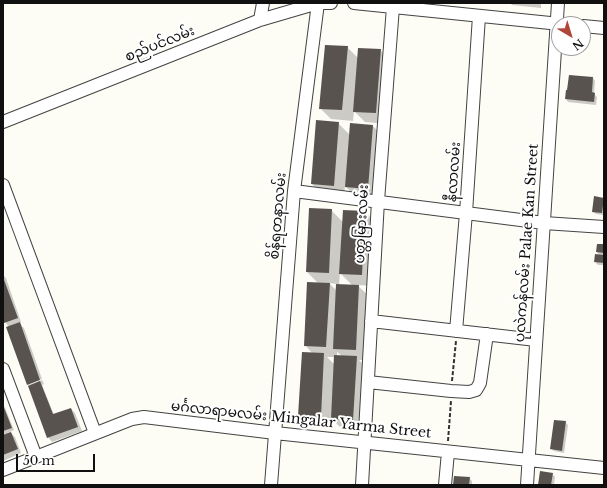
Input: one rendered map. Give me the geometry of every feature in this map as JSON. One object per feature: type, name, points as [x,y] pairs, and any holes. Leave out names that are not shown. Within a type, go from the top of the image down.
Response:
[{"type":"street","points":[[260,20],[263,3]]},
{"type":"street","name":"စည်ပင်လမ်း","points":[[3,122],[260,20],[318,3],[331,3]]},
{"type":"street","name":"စိန်ရတနာလမ်း","points":[[272,485],[294,192],[318,3]]},
{"type":"street","points":[[354,3],[456,8],[479,16],[551,23]]},
{"type":"street","name":"ပုလဲကန်လမ်း Palae Kan Street","points":[[558,3],[558,16]]},
{"type":"street","name":"ပတ္တမြားလမ်း","points":[[362,485],[378,201],[385,5]]},
{"type":"street","name":"နီလာလမ်း","points":[[456,331],[466,213],[479,16]]},
{"type":"street","points":[[591,27],[604,28]]},
{"type":"street","name":"ပုလဲကန်လမ်း Palae Kan Street","points":[[527,485],[556,56]]},
{"type":"street","points":[[3,185],[95,433]]},
{"type":"street","points":[[294,192],[378,201],[544,223],[604,227]]},
{"type":"street","points":[[371,321],[536,340]]},
{"type":"street","points":[[368,382],[469,392],[476,390],[480,383],[487,334]]},
{"type":"street","points":[[3,368],[36,457]]},
{"type":"street","name":"မင်္ဂလာရာမလမ်း Mingalar Yarma Street","points":[[3,470],[132,419],[144,417],[275,433],[604,468]]},
{"type":"street","points":[[445,485],[448,452]]},
{"type":"building","points":[[325,45],[348,46],[342,110],[319,109]]},
{"type":"building","points":[[358,48],[381,49],[376,113],[353,112]]},
{"type":"building","points":[[569,75],[593,77],[592,92],[595,93],[594,102],[565,99]]},
{"type":"building","points":[[316,120],[339,122],[334,186],[311,184]]},
{"type":"building","points":[[350,123],[373,125],[368,189],[345,187]]},
{"type":"building","points":[[594,196],[604,198],[602,213],[592,212]]},
{"type":"building","points":[[309,208],[332,209],[329,273],[306,272]]},
{"type":"building","points":[[343,210],[365,211],[362,275],[339,274]]},
{"type":"building","points":[[597,244],[604,244],[604,253],[596,252]]},
{"type":"building","points":[[595,254],[604,255],[604,263],[594,262]]},
{"type":"building","points":[[3,277],[18,318],[4,323],[3,320]]},
{"type":"building","points":[[307,282],[330,283],[326,347],[304,346]]},
{"type":"building","points":[[336,284],[359,285],[356,350],[333,349]]},
{"type":"building","points":[[20,322],[40,380],[27,385],[6,327]]},
{"type":"building","points":[[302,352],[324,353],[321,417],[298,416]]},
{"type":"building","points":[[334,355],[357,356],[353,420],[331,419]]},
{"type":"building","points":[[40,381],[53,414],[71,408],[78,427],[47,438],[28,386]]},
{"type":"building","points":[[3,405],[12,428],[3,431]]},
{"type":"building","points":[[554,420],[566,421],[562,451],[550,449]]},
{"type":"building","points":[[11,432],[18,449],[3,455],[3,435]]},
{"type":"building","points":[[540,471],[553,473],[551,485],[538,485]]},
{"type":"building","points":[[454,476],[470,477],[469,485],[453,485]]}]
